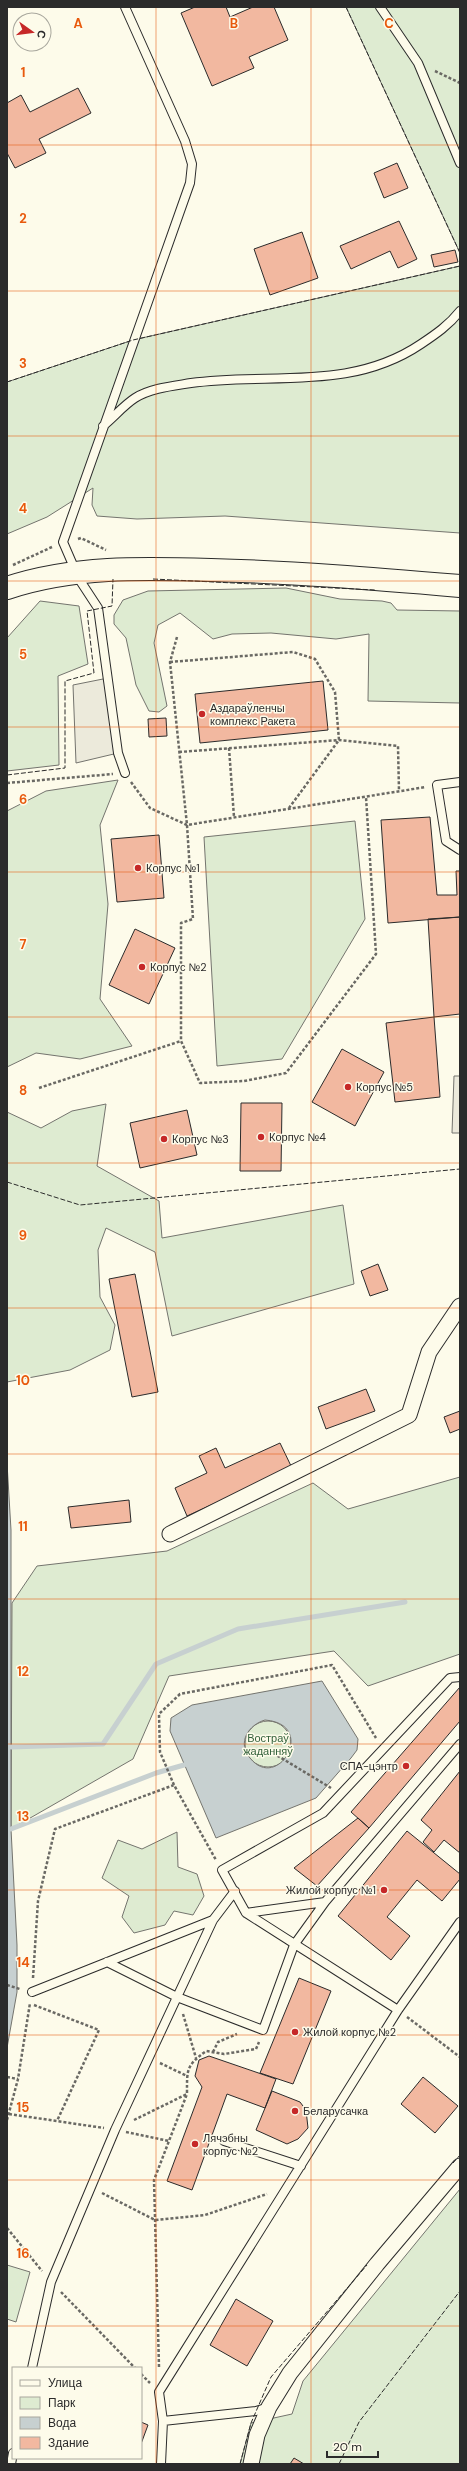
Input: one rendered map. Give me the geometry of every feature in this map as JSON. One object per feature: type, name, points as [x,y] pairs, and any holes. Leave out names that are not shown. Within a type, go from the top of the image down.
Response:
[{"type":"street","points":[[7,588],[40,578],[76,571],[163,568],[270,571],[460,586]]},
{"type":"street","points":[[170,1534],[409,1415],[429,1352],[460,1306]]},
{"type":"street","points":[[251,2464],[258,2435],[269,2407],[295,2367],[376,2264],[460,2166]]},
{"type":"lane","points":[[125,7],[185,141],[192,164],[190,183],[63,542],[76,571],[98,608],[118,753],[125,773]]},
{"type":"lane","points":[[380,7],[418,63],[460,163]]},
{"type":"lane","points":[[103,426],[136,398],[166,387],[209,381],[335,376],[376,368],[412,350],[448,326],[460,311]]},
{"type":"lane","points":[[460,782],[437,785],[446,841],[460,850]]},
{"type":"lane","points":[[398,2010],[246,1913],[222,1870],[323,1813],[383,1751],[450,1678],[460,1677]]},
{"type":"lane","points":[[107,1962],[177,1996],[263,2030],[294,1945],[325,1902],[460,1744]]},
{"type":"lane","points":[[32,2367],[51,2282],[115,2130],[213,1920],[235,1891]]},
{"type":"lane","points":[[246,1913],[325,1902]]},
{"type":"lane","points":[[32,1992],[213,1920]]},
{"type":"lane","points":[[161,2464],[163,2421],[159,2392],[398,2010],[460,1922]]},
{"type":"lane","points":[[224,2141],[300,2166]]},
{"type":"lane","points":[[163,2421],[256,2411],[269,2407]]},
{"type":"path","points":[[418,63],[460,83]]},
{"type":"path","points":[[177,637],[170,662],[187,825],[193,919],[181,923],[181,1041],[200,1083],[244,1081],[286,1073],[376,954],[366,797]]},
{"type":"path","points":[[170,662],[293,652],[315,659],[335,692],[339,740],[289,809]]},
{"type":"path","points":[[179,752],[339,740],[398,746],[399,791]]},
{"type":"path","points":[[228,748],[234,817]]},
{"type":"path","points":[[7,783],[125,773],[150,808],[187,825],[437,785]]},
{"type":"path","points":[[39,1088],[181,1041]]},
{"type":"path","points":[[222,1870],[170,1778],[160,1752],[159,1714],[180,1694],[332,1664],[383,1751]]},
{"type":"path","points":[[273,1753],[333,1789]]},
{"type":"path","points":[[7,2120],[18,2079],[32,1992],[38,1901],[55,1829],[174,1785]]},
{"type":"path","points":[[177,1996],[196,2058]]},
{"type":"path","points":[[30,2003],[99,2030],[57,2121]]},
{"type":"path","points":[[398,2010],[460,2057]]},
{"type":"path","points":[[212,2052],[218,2042],[254,2026]]},
{"type":"path","points":[[159,2392],[154,2180],[187,2094],[187,2076],[190,2062],[206,2051],[224,2054],[256,2049],[263,2030]]},
{"type":"path","points":[[149,2058],[187,2076]]},
{"type":"path","points":[[7,2077],[18,2079]]},
{"type":"path","points":[[115,2130],[187,2094]]},
{"type":"path","points":[[9,2114],[115,2130],[169,2141]]},
{"type":"path","points":[[91,2188],[155,2220],[205,2215],[287,2187]]},
{"type":"path","points":[[7,2228],[51,2282],[134,2367]]},
{"type":"green space","points":[[346,7],[460,7],[460,253]]},
{"type":"green space","points":[[460,266],[460,533],[225,516],[137,519],[97,516],[92,505],[93,488],[47,517],[7,534],[7,382],[133,340]]},
{"type":"green space","points":[[286,588],[340,599],[382,601],[391,603],[397,610],[460,611],[460,703],[368,701],[369,634],[336,639],[271,633],[232,634],[213,639],[180,613],[158,625],[154,643],[167,706],[159,712],[149,711],[136,685],[126,638],[114,624],[114,615],[123,600],[148,591]]},
{"type":"green space","points":[[40,601],[79,606],[88,664],[58,676],[59,765],[7,771],[7,638]]},
{"type":"green space","points":[[118,780],[100,825],[108,904],[100,999],[132,1046],[80,1059],[36,1053],[7,1067],[7,811],[46,791]]},
{"type":"green space","points":[[355,821],[365,919],[282,1059],[217,1066],[204,837]]},
{"type":"green space","points":[[106,1104],[97,1166],[159,1201],[162,1238],[343,1205],[354,1284],[172,1336],[155,1252],[106,1228],[98,1250],[100,1297],[115,1325],[110,1350],[70,1370],[7,1382],[7,1112],[41,1128],[72,1111]]},
{"type":"green space","points":[[460,1477],[460,1654],[368,1686],[334,1651],[169,1676],[133,1759],[11,1829],[12,1603],[37,1566],[167,1551],[313,1483],[348,1509]]},
{"type":"green space","name":"Востраў жаданняў","points":[[273,1721],[277,1722],[287,1731],[290,1735],[290,1753],[281,1763],[273,1767],[263,1767],[255,1763],[246,1753],[245,1739],[249,1731],[259,1722]]},
{"type":"green space","points":[[177,1832],[178,1867],[197,1874],[204,1896],[193,1915],[174,1911],[165,1925],[134,1933],[122,1917],[129,1896],[102,1878],[118,1840],[142,1849]]},
{"type":"green space","points":[[460,2189],[460,2464],[240,2464],[251,2423],[292,2414],[303,2381]]},
{"type":"green space","points":[[7,2265],[30,2272],[16,2322],[7,2319]]},
{"type":"shaded area","points":[[108,678],[118,753],[76,763],[73,685]]},
{"type":"shaded area","points":[[454,1076],[460,1076],[460,1133],[452,1133]]},
{"type":"water","points":[[7,1463],[11,1530],[11,1829],[17,1945],[17,1992],[7,2048]]},
{"type":"water","points":[[322,1681],[358,1739],[357,1750],[316,1798],[216,1838],[170,1731],[171,1718],[192,1705]],"holes":[[[265,1720],[281,1724],[289,1733],[291,1743],[288,1754],[281,1762],[272,1767],[261,1767],[250,1758],[246,1752],[244,1746],[246,1735],[249,1730],[259,1722]]]},
{"type":"building","points":[[195,7],[226,7],[230,17],[253,7],[274,7],[288,40],[249,57],[254,68],[212,86],[181,13]]},
{"type":"building","points":[[78,88],[91,113],[39,139],[46,153],[15,168],[7,153],[7,103],[21,95],[30,112]]},
{"type":"building","points":[[397,163],[408,188],[384,198],[374,173]]},
{"type":"building","points":[[399,221],[417,259],[398,268],[390,251],[351,269],[340,246]]},
{"type":"building","points":[[302,232],[318,278],[270,295],[254,249]]},
{"type":"building","points":[[455,250],[458,262],[434,267],[431,255]]},
{"type":"building","points":[[323,681],[328,730],[200,743],[195,694]]},
{"type":"building","points":[[166,718],[167,736],[149,737],[148,719]]},
{"type":"building","points":[[430,817],[437,895],[457,895],[456,871],[460,871],[460,917],[388,923],[381,820]]},
{"type":"building","name":"Корпус №1","points":[[159,835],[164,898],[117,902],[111,839]]},
{"type":"building","points":[[460,917],[460,1014],[434,1017],[428,919]]},
{"type":"building","name":"Корпус №2","points":[[135,929],[175,948],[149,1004],[109,985]]},
{"type":"building","points":[[434,1017],[440,1097],[395,1102],[386,1023]]},
{"type":"building","name":"Корпус №5","points":[[342,1049],[384,1072],[355,1126],[312,1102]]},
{"type":"building","name":"Корпус №4","points":[[241,1103],[282,1103],[281,1171],[240,1171]]},
{"type":"building","name":"Корпус №3","points":[[187,1110],[197,1155],[140,1168],[130,1123]]},
{"type":"building","points":[[378,1264],[388,1290],[370,1296],[361,1271]]},
{"type":"building","points":[[135,1274],[158,1392],[132,1397],[109,1279]]},
{"type":"building","points":[[366,1389],[375,1411],[326,1429],[318,1407]]},
{"type":"building","points":[[460,1411],[460,1429],[450,1433],[444,1417]]},
{"type":"building","points":[[280,1443],[292,1468],[187,1516],[175,1488],[207,1473],[199,1456],[216,1448],[225,1468]]},
{"type":"building","points":[[129,1500],[131,1522],[71,1528],[68,1507]]},
{"type":"building","name":"СПА-цэнтр","points":[[460,1687],[460,1721],[369,1828],[351,1812]]},
{"type":"building","points":[[460,1771],[460,1853],[444,1840],[434,1852],[423,1842],[432,1830],[421,1820]]},
{"type":"building","points":[[358,1818],[369,1828],[317,1886],[294,1868]]},
{"type":"building","name":"Жилой корпус №1","points":[[407,1831],[460,1874],[460,1879],[442,1901],[417,1880],[387,1917],[410,1936],[391,1960],[338,1916]]},
{"type":"building","name":"Жилой корпус №2","points":[[299,1978],[331,1991],[293,2084],[260,2073]]},
{"type":"building","name":"Лячэбны корпус №2","points":[[209,2056],[276,2079],[265,2108],[227,2094],[192,2190],[167,2181],[202,2087],[195,2076],[199,2060]]},
{"type":"building","points":[[423,2077],[458,2106],[435,2133],[401,2104]]},
{"type":"building","points":[[272,2091],[300,2102],[306,2110],[308,2128],[298,2139],[287,2144],[256,2130]]},
{"type":"building","points":[[236,2299],[273,2321],[247,2366],[210,2345]]},
{"type":"building","points":[[142,2422],[148,2425],[142,2441]]},
{"type":"building","points":[[294,2458],[304,2464],[290,2464]]},
{"type":"waterway","points":[[11,1747],[103,1744],[156,1664],[238,1629],[405,1602]]},
{"type":"waterway","points":[[11,1829],[156,1773],[184,1765]]},
{"type":"fence","points":[[346,7],[460,253]]},
{"type":"fence","points":[[7,382],[133,340],[460,266]]},
{"type":"fence","points":[[7,775],[65,768],[65,681],[94,673],[87,611],[112,606],[113,579]]},
{"type":"fence","points":[[153,579],[375,590]]},
{"type":"fence","points":[[7,1182],[80,1205],[460,1169]]},
{"type":"fence","points":[[453,2163],[460,2155]]},
{"type":"fence","points":[[240,2464],[251,2423],[271,2377],[367,2265]]},
{"type":"fence","points":[[339,2464],[359,2422],[460,2291]]},
{"type":"place","name":"Аздараўленчы комплекс Ракета","points":[[202,714]]},
{"type":"place","name":"Корпус №1","points":[[138,868]]},
{"type":"place","name":"Корпус №2","points":[[142,967]]},
{"type":"place","name":"Корпус №5","points":[[348,1087]]},
{"type":"place","name":"Корпус №4","points":[[261,1137]]},
{"type":"place","name":"Корпус №3","points":[[164,1139]]},
{"type":"place","name":"СПА-цэнтр","points":[[406,1766]]},
{"type":"place","name":"Жилой корпус №1","points":[[384,1890]]},
{"type":"place","name":"Жилой корпус №2","points":[[295,2032]]},
{"type":"place","name":"Беларусачка","points":[[295,2111]]},
{"type":"place","name":"Лячэбны корпус №2","points":[[195,2144]]}]
